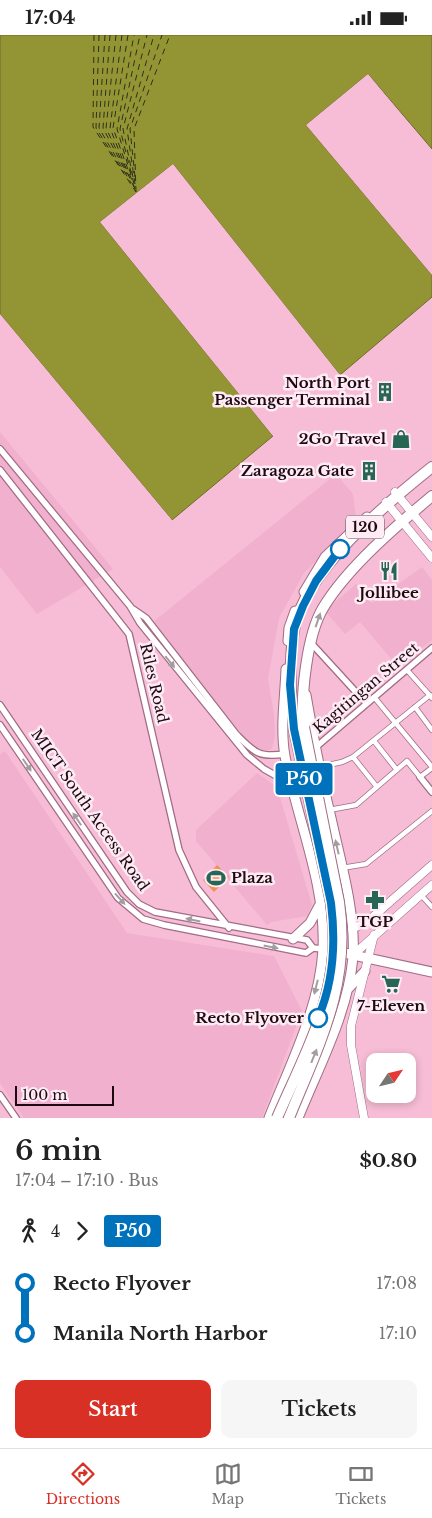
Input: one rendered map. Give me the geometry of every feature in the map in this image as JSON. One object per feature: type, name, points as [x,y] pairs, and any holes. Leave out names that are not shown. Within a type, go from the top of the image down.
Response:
[{"type":"highway","name":"120","points":[[289,1118],[333,1008],[342,957],[343,928],[339,902],[290,693],[294,629],[316,581],[340,549],[397,494],[432,467]]},
{"type":"highway","name":"120","points":[[278,1118],[323,1007],[334,957],[334,929],[331,903],[299,728],[304,685],[312,644],[322,610],[340,583],[412,513],[431,500]]},
{"type":"main road","name":"120","points":[[269,1118],[309,1015],[323,949],[320,902],[315,873],[290,781],[285,754],[283,725],[289,628],[298,604],[314,573],[325,557],[387,503]]},
{"type":"main road","name":"120","points":[[298,1118],[348,990],[353,955],[352,929],[347,895],[319,767],[304,685]]},
{"type":"main road","points":[[293,939],[310,923],[320,902],[347,895]]},
{"type":"main road","name":"MICT South Access Road","points":[[323,949],[432,972]]},
{"type":"main road","points":[[348,990],[365,971]]},
{"type":"street","points":[[0,449],[130,606],[140,623],[234,741],[258,766],[280,778],[290,781]]},
{"type":"street","name":"Riles Road","points":[[0,471],[129,634],[179,850],[196,887],[229,928]]},
{"type":"street","points":[[397,494],[432,537]]},
{"type":"street","points":[[387,503],[432,558]]},
{"type":"street","points":[[130,606],[146,618],[236,734],[251,749],[265,757],[285,754]]},
{"type":"street","points":[[312,644],[366,703]]},
{"type":"street","name":"Kagitingan Street","points":[[316,747],[432,648]]},
{"type":"street","points":[[319,767],[342,763],[353,757],[414,707],[431,697],[407,670]]},
{"type":"street","points":[[374,697],[432,767],[420,777]]},
{"type":"street","name":"MICT South Access Road","points":[[0,705],[127,892],[139,904],[166,915],[229,928],[307,940],[313,947],[323,949]]},
{"type":"street","points":[[414,707],[432,729]]},
{"type":"street","name":"MICT South Access Road","points":[[0,725],[118,898],[143,919],[164,925],[306,953],[313,947]]},
{"type":"street","points":[[374,741],[397,770]]},
{"type":"street","points":[[353,757],[377,787]]},
{"type":"street","points":[[329,810],[356,805],[407,761],[432,792]]},
{"type":"street","points":[[342,868],[366,864],[432,811]]},
{"type":"street","points":[[352,929],[367,922],[432,865]]},
{"type":"street","points":[[414,880],[432,907]]},
{"type":"street","points":[[353,955],[432,885]]},
{"type":"street","points":[[164,925],[166,915]]},
{"type":"street","points":[[364,1118],[351,1045],[354,1010],[374,935]]},
{"type":"street","points":[[0,1095],[16,1118]]},
{"type":"shaded area","points":[[0,35],[432,35],[432,149],[368,74],[306,125],[432,275],[432,297],[340,375],[173,164],[100,222],[273,436],[172,520],[0,314]]},
{"type":"shaded area","points":[[0,432],[113,569],[37,614],[0,567]]},
{"type":"shaded area","points":[[336,474],[353,494],[356,519],[304,573],[279,618],[268,679],[274,714],[275,736],[272,749],[262,752],[248,742],[153,622]]},
{"type":"shaded area","points":[[422,567],[432,580],[432,640],[398,667],[360,622],[345,634],[325,611],[356,584],[372,603]]},
{"type":"shaded area","points":[[5,751],[127,933],[274,956],[302,1011],[262,1118],[24,1118],[0,1083],[0,754]]},
{"type":"shaded area","points":[[257,773],[277,787],[312,905],[307,916],[271,922],[267,925],[196,841],[196,830]]},
{"type":"shaded area","name":"Plaza","points":[[217,865],[229,877],[214,892],[203,880]]},
{"type":"pier","points":[[368,74],[432,151],[368,77],[309,126],[432,271],[432,275],[306,125]]},
{"type":"pier","points":[[173,164],[340,375],[338,377],[172,167],[104,223],[275,435],[273,436],[100,222]]},
{"type":"pier","points":[[0,314],[172,520],[170,522],[0,318]]},
{"type":"ferry route","points":[[94,35],[93,127],[136,192]]},
{"type":"ferry route","points":[[99,35],[96,128],[124,173]]},
{"type":"ferry route","points":[[105,35],[99,128],[131,183]]},
{"type":"ferry route","points":[[110,35],[103,128],[127,174]]},
{"type":"ferry route","points":[[116,35],[106,128],[134,187]]},
{"type":"ferry route","points":[[122,35],[110,128],[129,176]]},
{"type":"ferry route","points":[[128,35],[113,128],[135,189]]},
{"type":"ferry route","points":[[131,175],[117,129],[134,35]]},
{"type":"ferry route","points":[[134,184],[120,129],[140,35]]},
{"type":"ferry route","points":[[133,177],[123,129],[147,35]]},
{"type":"ferry route","points":[[135,184],[127,129],[154,35]]},
{"type":"ferry route","points":[[135,177],[130,129],[162,35]]},
{"type":"ferry route","points":[[136,192],[134,129],[170,35]]},
{"type":"bus line","name":"P50","points":[[318,1018],[323,1007],[334,957],[334,929],[331,903],[294,729],[290,685],[294,629],[316,581],[340,549]]},
{"type":"place","name":"North Port Passenger Terminal","points":[[385,392]]},
{"type":"place","name":"2Go Travel","points":[[401,439]]},
{"type":"place","name":"Zaragoza Gate","points":[[369,471]]},
{"type":"place","name":"Jollibee","points":[[389,571]]},
{"type":"place","name":"Plaza","points":[[216,878]]},
{"type":"place","name":"TGP","points":[[375,900]]},
{"type":"place","name":"7-Eleven","points":[[391,984]]},
{"type":"place","name":"Recto Flyover","points":[[318,1018]]}]
